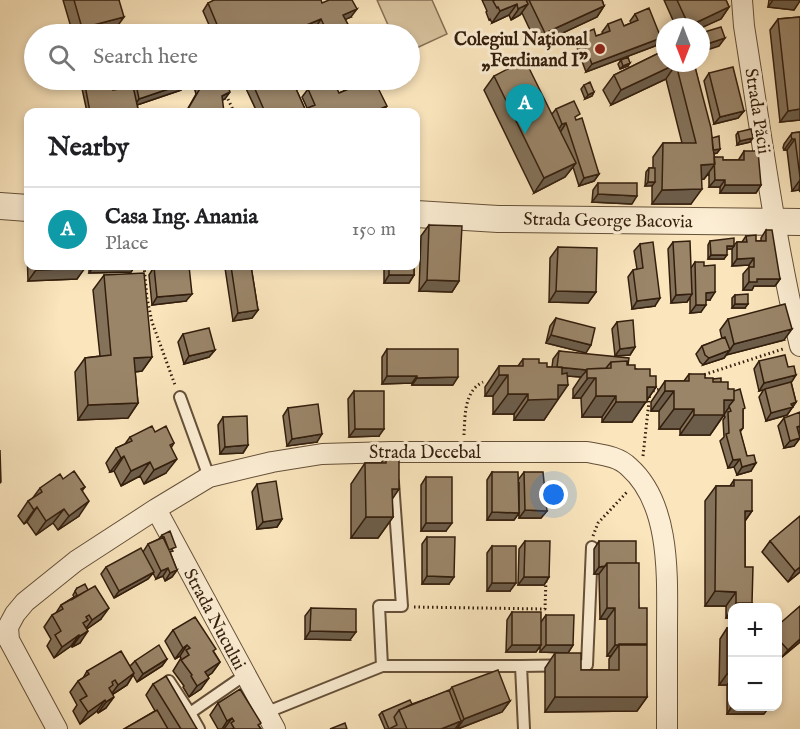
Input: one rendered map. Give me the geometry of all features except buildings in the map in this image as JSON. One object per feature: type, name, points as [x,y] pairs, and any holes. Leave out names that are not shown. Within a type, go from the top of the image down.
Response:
[{"type":"street","name":"Strada Păcii","points":[[742,0],[744,26],[788,222],[800,345]]},
{"type":"street","points":[[0,206],[24,208]]},
{"type":"street","name":"Strada George Bacovia","points":[[420,214],[498,219],[788,222]]},
{"type":"street","name":"Strada Decebal","points":[[4,626],[25,602],[67,568],[209,477],[272,462],[322,454],[392,463],[462,452],[586,452],[614,457],[628,465],[641,478],[662,528],[667,591],[667,729]]},
{"type":"street","name":"Strada Nucului","points":[[156,509],[270,721]]},
{"type":"street","points":[[4,626],[9,640],[57,729]]},
{"type":"lane","points":[[180,397],[209,477]]},
{"type":"lane","points":[[382,666],[379,606],[402,606],[392,463]]},
{"type":"lane","points":[[270,721],[382,666],[587,665],[592,547]]},
{"type":"lane","points":[[520,666],[524,729]]},
{"type":"lane","points":[[190,713],[245,675]]},
{"type":"lane","points":[[169,681],[199,729]]},
{"type":"path","points":[[224,90],[232,108]]},
{"type":"path","points":[[144,270],[152,322],[180,397]]},
{"type":"path","points":[[693,378],[800,345]]},
{"type":"path","points":[[462,452],[469,395],[476,386],[483,382]]},
{"type":"path","points":[[592,547],[598,523],[641,478],[650,392],[672,385]]},
{"type":"path","points":[[402,606],[545,609],[546,573]]},
{"type":"shaded area","points":[[377,0],[432,0],[447,34],[420,46],[420,24],[388,24]]},
{"type":"place","name":"Colegiul Național „Ferdinand I\"","points":[[600,49]]},
{"type":"place","name":"Casa Ing. Anania","points":[[525,134]]}]
